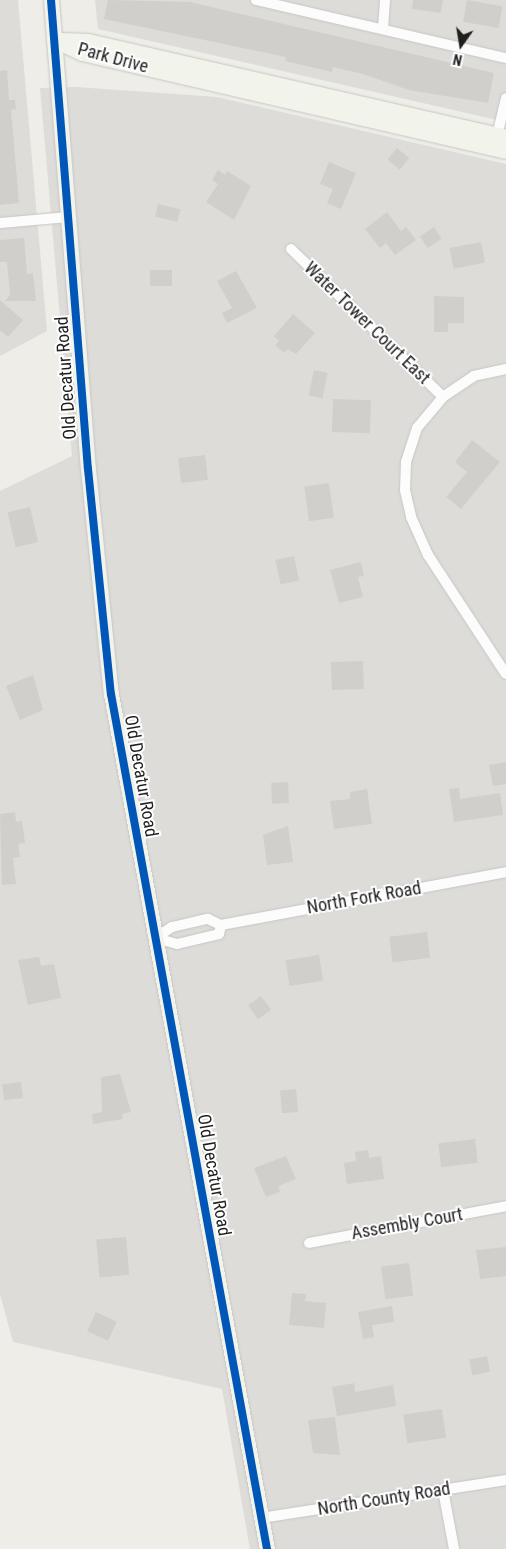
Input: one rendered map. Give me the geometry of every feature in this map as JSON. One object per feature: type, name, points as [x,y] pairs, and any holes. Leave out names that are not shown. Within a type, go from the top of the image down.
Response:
[{"type":"street","name":"Old Decatur Road","points":[[51,0],[104,637],[156,938],[267,1549]]},
{"type":"street","points":[[256,0],[506,58]]},
{"type":"street","points":[[383,29],[385,0]]},
{"type":"street","name":"Park Drive","points":[[54,40],[88,41],[501,143]]},
{"type":"street","points":[[501,143],[506,98]]},
{"type":"street","points":[[0,223],[69,217]]},
{"type":"street","name":"Water Tower Court East","points":[[292,249],[443,397]]},
{"type":"street","points":[[506,370],[474,376],[443,397],[417,428],[406,462],[411,517],[428,555],[506,674]]},
{"type":"street","name":"North Fork Road","points":[[156,938],[172,927],[208,919],[221,925],[506,872]]},
{"type":"street","name":"North Fork Road","points":[[156,938],[177,944],[218,934],[221,925]]},
{"type":"street","name":"Assembly Court","points":[[308,1243],[506,1206]]},
{"type":"street","name":"North County Road","points":[[262,1518],[506,1480]]},
{"type":"street","points":[[443,1490],[454,1549]]},
{"type":"shaded area","points":[[0,0],[18,0],[47,331],[0,356]]},
{"type":"shaded area","points":[[95,0],[506,0],[506,122],[98,29]]},
{"type":"shaded area","points":[[76,87],[217,97],[506,164],[506,1549],[250,1549],[222,1389],[13,1342],[0,1294],[0,491],[72,456],[40,88]]},
{"type":"building","points":[[108,0],[190,2],[494,73],[488,103],[409,90],[363,74],[333,67],[332,72],[285,61],[286,57],[104,19]]},
{"type":"building","points":[[413,0],[443,0],[441,13],[412,9]]},
{"type":"building","points":[[467,0],[502,6],[499,28],[463,22]]},
{"type":"building","points":[[7,70],[9,100],[15,100],[16,109],[11,110],[19,203],[0,205],[0,71]]},
{"type":"building","points":[[397,148],[409,158],[400,170],[387,159]]},
{"type":"building","points":[[329,162],[356,173],[341,209],[327,203],[333,189],[320,184]]},
{"type":"building","points":[[218,170],[225,175],[227,171],[251,186],[234,220],[206,202],[218,184],[212,180]]},
{"type":"building","points":[[158,204],[180,209],[177,222],[155,217]]},
{"type":"building","points":[[387,212],[401,231],[406,227],[416,240],[395,255],[386,243],[380,248],[365,229]]},
{"type":"building","points":[[434,227],[442,239],[428,248],[420,237]]},
{"type":"building","points":[[24,238],[27,274],[33,273],[36,301],[5,301],[10,295],[7,262],[0,262],[0,240]]},
{"type":"building","points":[[481,242],[485,263],[454,269],[450,248]]},
{"type":"building","points":[[150,270],[172,270],[172,286],[150,286]]},
{"type":"building","points":[[236,271],[257,308],[227,323],[222,313],[232,308],[217,281]]},
{"type":"building","points":[[434,296],[464,297],[464,323],[448,323],[448,332],[434,332]]},
{"type":"building","points":[[0,300],[23,320],[8,337],[0,330]]},
{"type":"building","points":[[293,314],[315,333],[296,354],[288,349],[284,353],[275,345],[279,341],[274,336]]},
{"type":"building","points":[[314,370],[328,373],[322,398],[309,395]]},
{"type":"building","points":[[333,399],[371,400],[370,433],[332,432]]},
{"type":"building","points":[[472,440],[500,462],[461,509],[446,497],[467,472],[455,462]]},
{"type":"building","points":[[205,455],[208,480],[181,483],[178,458]]},
{"type":"building","points":[[329,483],[334,518],[309,521],[304,486]]},
{"type":"building","points":[[30,507],[38,542],[16,547],[8,512]]},
{"type":"building","points":[[294,556],[299,580],[281,584],[275,560]]},
{"type":"building","points":[[361,562],[364,576],[358,577],[363,597],[339,603],[330,570]]},
{"type":"building","points":[[363,661],[364,689],[332,690],[331,662]]},
{"type":"building","points":[[33,675],[43,710],[20,720],[6,686]]},
{"type":"building","points":[[506,762],[506,784],[493,786],[489,765]]},
{"type":"building","points":[[288,782],[289,803],[272,804],[271,783]]},
{"type":"building","points":[[459,788],[460,799],[500,793],[503,815],[454,822],[449,789]]},
{"type":"building","points":[[367,789],[372,824],[334,829],[330,801],[350,799],[350,792]]},
{"type":"building","points":[[15,812],[16,822],[22,821],[25,843],[18,844],[20,857],[13,858],[16,884],[2,885],[0,814]]},
{"type":"building","points":[[288,826],[293,862],[267,865],[263,835]]},
{"type":"building","points":[[427,932],[430,958],[392,962],[389,937]]},
{"type":"building","points":[[319,955],[323,981],[289,986],[285,960]]},
{"type":"building","points":[[39,957],[41,966],[54,964],[61,998],[28,1005],[18,960]]},
{"type":"building","points":[[261,996],[271,1010],[258,1019],[248,1005]]},
{"type":"building","points":[[120,1074],[131,1112],[122,1114],[123,1119],[93,1124],[92,1114],[102,1112],[101,1077]]},
{"type":"building","points":[[21,1082],[23,1098],[4,1100],[2,1084]]},
{"type":"building","points":[[296,1089],[298,1112],[282,1113],[280,1090]]},
{"type":"building","points":[[475,1139],[478,1163],[441,1167],[438,1144]]},
{"type":"building","points":[[368,1150],[369,1158],[381,1156],[384,1179],[347,1184],[344,1163],[356,1161],[355,1152]]},
{"type":"building","points":[[286,1156],[296,1179],[278,1186],[280,1192],[266,1197],[254,1168]]},
{"type":"building","points":[[126,1237],[129,1275],[99,1277],[96,1240]]},
{"type":"building","points":[[506,1247],[506,1276],[480,1279],[476,1250]]},
{"type":"building","points":[[409,1263],[413,1296],[385,1299],[381,1266]]},
{"type":"building","points":[[292,1293],[306,1294],[305,1301],[326,1303],[324,1328],[289,1325]]},
{"type":"building","points":[[392,1306],[394,1322],[372,1325],[374,1337],[363,1339],[358,1312]]},
{"type":"building","points":[[96,1312],[117,1322],[108,1341],[87,1331]]},
{"type":"building","points":[[487,1356],[490,1372],[472,1375],[469,1359]]},
{"type":"building","points":[[354,1383],[355,1392],[393,1385],[396,1406],[337,1416],[332,1387]]},
{"type":"building","points":[[442,1409],[446,1438],[407,1443],[403,1414]]},
{"type":"building","points":[[335,1417],[340,1455],[313,1453],[308,1420]]},
{"type":"cycle path","points":[[51,0],[88,469],[111,694],[267,1549]]}]
